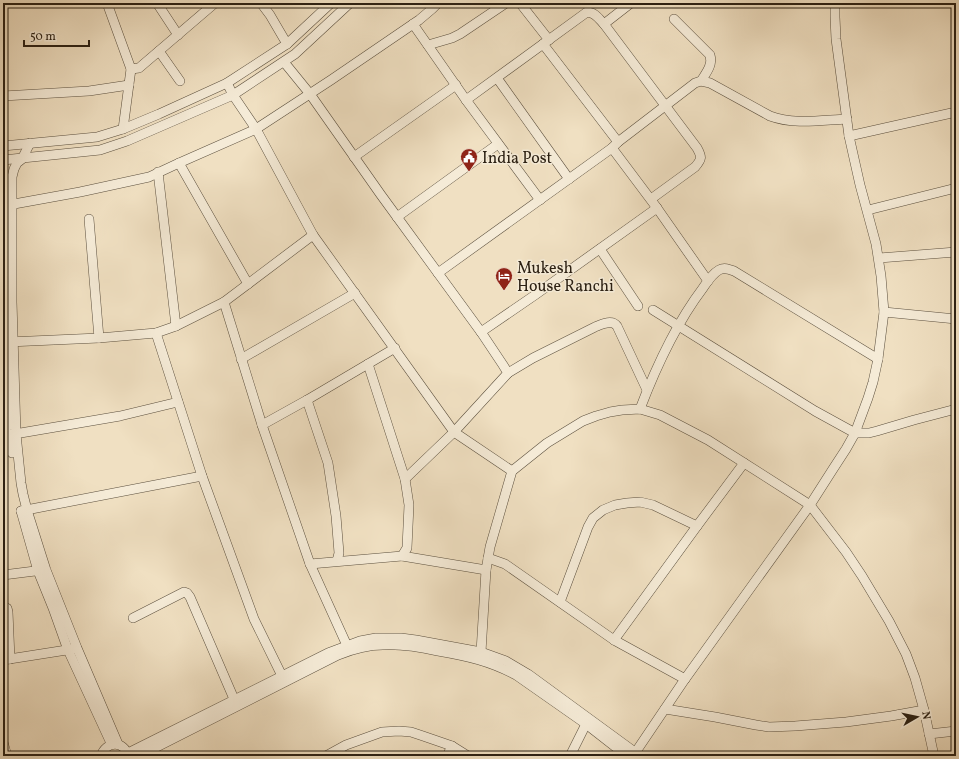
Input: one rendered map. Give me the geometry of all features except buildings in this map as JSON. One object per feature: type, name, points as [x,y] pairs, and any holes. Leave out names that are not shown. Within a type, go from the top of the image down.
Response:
[{"type":"street","points":[[107,3],[131,69],[123,129]]},
{"type":"street","points":[[157,3],[178,34]]},
{"type":"street","points":[[261,3],[287,44]]},
{"type":"street","points":[[3,146],[97,137],[123,129],[227,83],[287,44],[331,3]]},
{"type":"street","points":[[3,160],[100,150],[127,142],[233,95],[295,54],[350,3]]},
{"type":"street","points":[[7,205],[80,192],[149,177],[256,129],[413,24],[438,3]]},
{"type":"street","points":[[428,45],[460,34],[506,3]]},
{"type":"street","points":[[520,3],[657,208],[708,281]]},
{"type":"street","points":[[604,24],[631,3]]},
{"type":"street","points":[[139,756],[283,679],[328,652],[348,648],[360,641],[376,638],[401,638],[416,640],[506,661],[528,674],[634,755],[685,679],[810,505],[855,433],[868,398],[878,359],[884,312],[882,282],[879,258],[868,210],[860,185],[846,119],[836,39],[835,3]]},
{"type":"street","points":[[131,69],[139,68],[211,4]]},
{"type":"street","points":[[466,100],[587,12],[591,12],[604,24],[666,105],[701,155],[700,161],[695,167],[651,199]]},
{"type":"street","points":[[674,19],[710,55],[710,64],[701,81]]},
{"type":"street","points":[[413,24],[466,100],[540,200]]},
{"type":"street","points":[[159,51],[180,81]]},
{"type":"street","points":[[284,62],[310,94],[481,332],[508,373]]},
{"type":"street","points":[[497,78],[569,179]]},
{"type":"street","points":[[438,273],[615,145],[695,83],[701,81],[710,82],[770,116],[780,120],[846,119]]},
{"type":"street","points":[[227,83],[233,95],[256,129],[313,234],[454,432],[512,471]]},
{"type":"street","points":[[3,96],[89,91],[129,85]]},
{"type":"street","points":[[354,157],[456,85]]},
{"type":"street","points":[[849,136],[956,112]]},
{"type":"street","points":[[30,143],[22,159],[17,163],[14,169],[7,205],[12,302],[10,342],[10,436],[21,484],[24,510],[54,608],[115,744],[125,749],[128,755],[234,699],[283,679]]},
{"type":"street","points":[[397,217],[498,144]]},
{"type":"street","points":[[179,163],[248,284]]},
{"type":"street","points":[[158,172],[176,326]]},
{"type":"street","points":[[868,210],[956,188]]},
{"type":"street","points":[[481,332],[657,208]]},
{"type":"street","points":[[3,215],[4,302],[10,342]]},
{"type":"street","points":[[89,219],[99,338]]},
{"type":"street","points":[[10,342],[99,338],[156,333],[176,326],[224,302],[313,234]]},
{"type":"street","points":[[600,249],[638,306]]},
{"type":"street","points":[[879,258],[956,252]]},
{"type":"street","points":[[640,409],[664,352],[678,325],[708,281],[720,269],[734,271],[878,359]]},
{"type":"street","points":[[242,359],[355,293]]},
{"type":"street","points":[[224,302],[262,425],[310,564],[348,648]]},
{"type":"street","points":[[653,310],[815,411],[855,433],[863,434],[877,432],[956,409]]},
{"type":"street","points":[[884,312],[956,319]]},
{"type":"street","points":[[405,478],[454,432],[508,373],[534,358],[603,324],[613,322],[617,326],[647,390]]},
{"type":"street","points":[[156,333],[202,476],[254,619],[283,679]]},
{"type":"street","points":[[262,425],[395,348]]},
{"type":"street","points":[[368,364],[405,478],[409,505],[407,548],[402,556]]},
{"type":"street","points":[[307,400],[328,462],[336,516],[339,553],[337,562]]},
{"type":"street","points":[[10,436],[120,416],[178,402]]},
{"type":"street","points":[[480,656],[488,558],[512,471],[547,443],[583,421],[610,412],[640,409],[660,415],[708,440],[810,505],[846,552],[876,598],[906,654],[924,710],[934,756]]},
{"type":"street","points":[[614,640],[744,463]]},
{"type":"street","points":[[24,510],[202,476]]},
{"type":"street","points":[[560,602],[588,527],[594,518],[603,510],[615,505],[640,502],[653,505],[697,526]]},
{"type":"street","points":[[310,564],[402,556],[486,570]]},
{"type":"street","points":[[488,558],[505,564],[614,640],[685,679]]},
{"type":"street","points":[[3,575],[42,570]]},
{"type":"street","points":[[133,618],[184,592],[187,593],[234,699]]},
{"type":"street","points":[[3,607],[7,608],[8,612],[7,660],[72,649]]},
{"type":"street","points":[[665,709],[769,727],[846,722],[924,710]]},
{"type":"street","points":[[570,756],[588,721]]},
{"type":"street","points":[[326,756],[346,745],[382,732],[399,730],[417,734],[452,746],[468,756]]},
{"type":"street","points":[[929,734],[956,730]]},
{"type":"street","points":[[3,742],[7,756]]},
{"type":"street","points":[[101,756],[106,747],[115,744]]},
{"type":"street","points":[[447,756],[452,746]]},
{"type":"place","name":"India Post","points":[[469,172]]},
{"type":"place","name":"Mukesh House Ranchi","points":[[504,291]]}]
